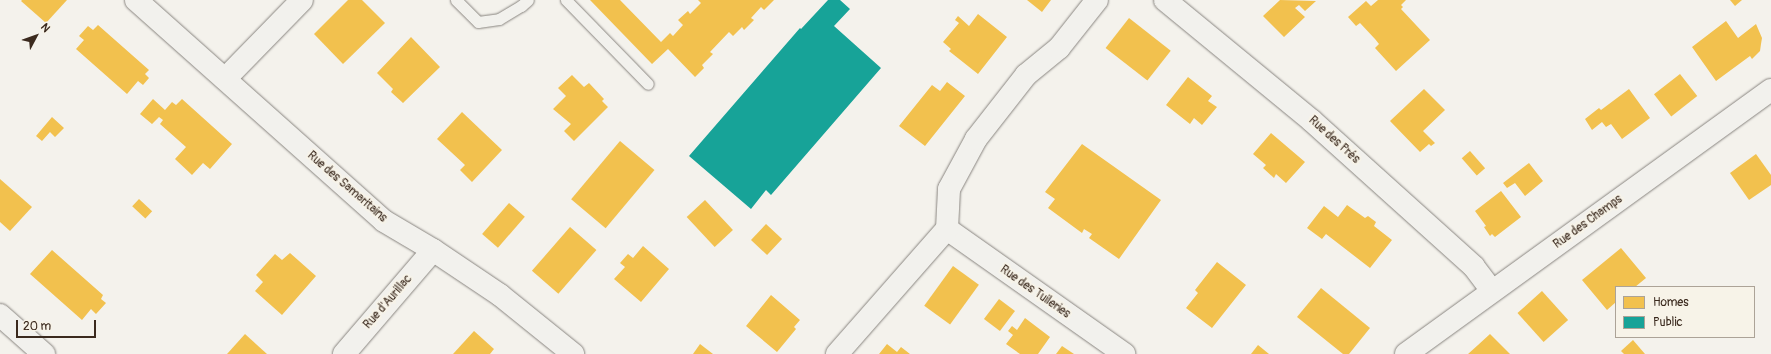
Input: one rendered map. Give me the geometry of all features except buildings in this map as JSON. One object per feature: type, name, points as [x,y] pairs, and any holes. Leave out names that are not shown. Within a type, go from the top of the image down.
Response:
[{"type":"street","name":"Rue des Samaritains","points":[[136,0],[384,221],[433,250],[500,295],[573,354]]},
{"type":"street","points":[[224,79],[302,0]]},
{"type":"street","points":[[838,354],[947,230],[949,189],[976,139],[1026,75],[1059,48],[1096,0]]},
{"type":"street","name":"Rue des Prés","points":[[1165,0],[1311,120],[1474,267],[1492,291]]},
{"type":"street","name":"Rue des Champs","points":[[1406,354],[1771,90]]},
{"type":"street","name":"Rue des Tuileries","points":[[947,230],[1124,354]]},
{"type":"street","name":"Rue d'Aurillac","points":[[344,354],[433,250]]},
{"type":"street","points":[[0,315],[44,354]]},
{"type":"lane","points":[[456,0],[478,22],[499,19],[528,0]]},
{"type":"lane","points":[[566,0],[648,84]]}]
